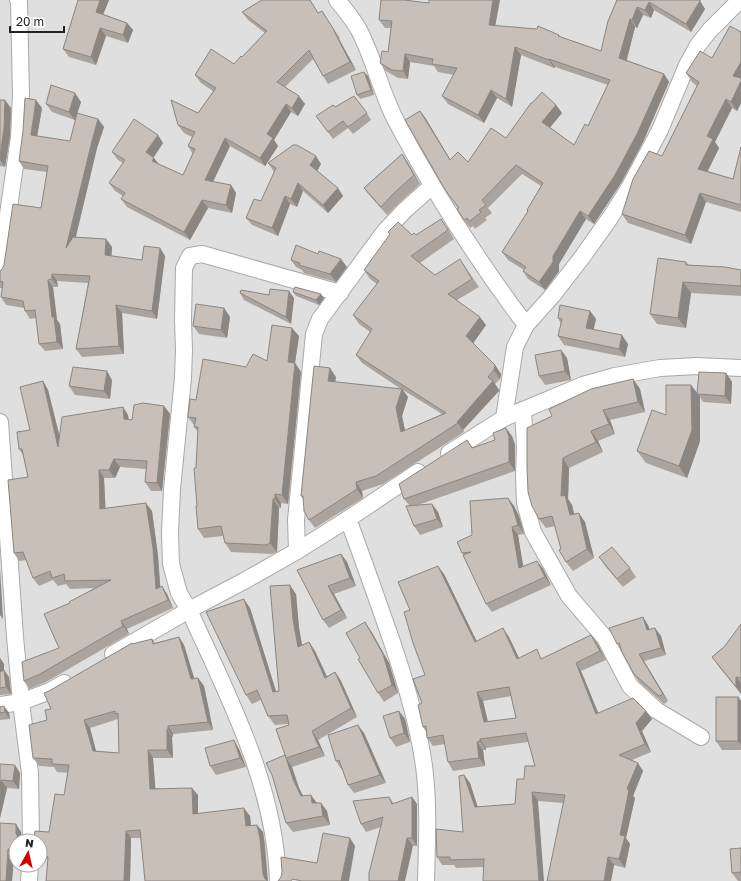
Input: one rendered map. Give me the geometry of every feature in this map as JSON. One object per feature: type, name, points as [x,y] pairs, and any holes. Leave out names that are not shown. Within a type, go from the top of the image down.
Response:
[{"type":"street","points":[[0,271],[19,137],[21,95],[18,0]]},
{"type":"street","points":[[337,0],[350,16],[360,32],[391,110],[432,186],[497,286],[526,325]]},
{"type":"street","points":[[504,418],[515,347],[526,325],[552,296],[610,218],[629,188],[660,130],[687,65],[698,45],[710,30],[740,0]]},
{"type":"street","points":[[297,551],[297,513],[314,334],[320,319],[384,230],[432,186]]},
{"type":"street","points":[[278,881],[274,835],[262,786],[246,737],[189,610],[179,593],[171,564],[170,533],[172,489],[183,378],[184,268],[190,256],[202,254],[340,293]]},
{"type":"street","points":[[103,660],[189,610],[297,551],[504,418],[583,385],[615,376],[660,368],[697,366],[741,368]]},
{"type":"street","points":[[522,410],[525,447],[525,503],[533,532],[569,596],[604,638],[630,686],[656,710],[701,737]]},
{"type":"street","points":[[0,422],[15,637],[30,773],[31,833]]},
{"type":"street","points":[[348,519],[393,645],[408,691],[418,732],[424,766],[427,799],[426,881]]},
{"type":"street","points":[[0,705],[21,702],[50,691],[77,676]]},
{"type":"shaded area","points":[[0,0],[741,0],[741,881],[0,881]]},
{"type":"building","points":[[78,0],[100,0],[96,12],[127,23],[123,35],[100,28],[91,57],[63,49]]},
{"type":"building","points":[[262,0],[310,0],[318,13],[322,11],[334,30],[350,62],[323,76],[309,50],[277,82],[299,96],[292,108],[286,104],[267,134],[273,138],[260,158],[225,138],[205,180],[231,185],[226,205],[202,200],[184,232],[121,199],[125,193],[109,183],[125,160],[112,152],[134,119],[158,135],[146,152],[154,158],[152,161],[183,175],[195,149],[188,146],[195,132],[178,125],[171,100],[198,113],[216,88],[195,75],[211,49],[234,64],[267,31],[242,12]]},
{"type":"building","points":[[381,0],[404,0],[429,3],[429,0],[493,0],[489,25],[537,29],[538,26],[559,35],[558,36],[601,51],[608,21],[617,0],[700,1],[686,24],[649,2],[645,10],[637,7],[632,20],[630,19],[619,58],[664,74],[637,134],[615,175],[588,216],[580,211],[553,256],[553,262],[539,282],[523,271],[526,267],[502,252],[528,211],[527,210],[543,183],[516,165],[482,200],[486,205],[479,210],[481,212],[470,221],[467,218],[464,220],[457,209],[459,208],[443,186],[405,120],[420,111],[450,160],[458,152],[468,162],[491,128],[506,138],[531,103],[542,92],[556,105],[542,122],[574,145],[585,124],[588,126],[610,80],[515,47],[506,99],[491,90],[478,115],[442,96],[457,68],[432,64],[433,59],[405,54],[403,71],[392,70],[380,63],[382,51],[388,52],[392,21],[379,20]]},
{"type":"building","points":[[730,26],[741,32],[741,62],[733,76],[741,78],[741,81],[731,102],[726,99],[707,136],[713,139],[698,169],[733,179],[741,147],[741,205],[700,193],[685,235],[622,214],[633,179],[649,151],[662,156],[699,82],[686,73],[700,51],[712,58]]},
{"type":"building","points":[[364,72],[371,90],[357,95],[351,76]]},
{"type":"building","points":[[51,85],[75,93],[69,112],[46,104]]},
{"type":"building","points":[[354,96],[367,113],[348,127],[343,121],[328,132],[316,116],[333,105],[335,107]]},
{"type":"building","points":[[25,98],[36,100],[31,135],[70,141],[77,113],[98,119],[66,248],[73,237],[106,239],[105,255],[142,260],[144,246],[160,248],[152,311],[116,305],[119,346],[76,349],[90,276],[52,274],[52,279],[48,280],[52,317],[54,317],[57,342],[39,344],[35,310],[25,311],[23,301],[1,297],[3,282],[0,281],[0,271],[4,265],[13,204],[41,208],[48,166],[19,161]]},
{"type":"building","points":[[0,100],[5,100],[4,128],[0,157]]},
{"type":"building","points":[[293,145],[297,145],[316,156],[310,165],[338,188],[323,205],[298,183],[291,199],[285,196],[272,228],[246,218],[254,199],[261,201],[276,168],[268,163]]},
{"type":"building","points":[[402,154],[414,175],[381,207],[364,188]]},
{"type":"building","points":[[441,219],[448,230],[411,256],[435,275],[460,259],[472,279],[448,294],[480,317],[466,336],[495,365],[494,370],[488,377],[493,381],[457,422],[458,423],[376,476],[356,482],[357,489],[309,520],[304,511],[303,496],[301,496],[314,366],[330,368],[328,381],[402,389],[396,408],[401,432],[446,413],[356,355],[372,329],[353,315],[379,281],[364,270],[390,234],[388,232],[398,222],[412,235],[414,233],[416,235]]},
{"type":"building","points":[[296,245],[318,254],[319,251],[341,259],[330,274],[299,265],[300,263],[291,260]]},
{"type":"building","points":[[658,258],[686,262],[686,265],[725,267],[741,270],[741,286],[683,282],[678,318],[650,314]]},
{"type":"building","points":[[295,287],[321,294],[316,300],[293,292]]},
{"type":"building","points":[[270,289],[289,291],[286,317],[240,293],[241,290],[269,295]]},
{"type":"building","points":[[196,304],[224,308],[221,330],[193,326]]},
{"type":"building","points":[[560,305],[590,311],[586,328],[622,335],[619,349],[558,336],[562,319],[558,318]]},
{"type":"building","points":[[272,325],[292,328],[288,362],[295,363],[282,495],[275,494],[275,499],[273,499],[270,543],[266,545],[225,543],[221,526],[198,529],[194,468],[196,468],[198,427],[194,427],[196,418],[188,417],[190,399],[196,400],[203,359],[246,367],[253,354],[267,361]]},
{"type":"building","points":[[561,350],[565,371],[539,376],[535,355]]},
{"type":"building","points":[[73,367],[107,371],[104,391],[69,386]]},
{"type":"building","points":[[699,372],[726,373],[725,396],[697,394]]},
{"type":"building","points":[[633,379],[638,402],[603,410],[609,424],[591,431],[596,442],[563,458],[561,496],[565,495],[570,515],[579,513],[587,549],[566,562],[559,550],[561,549],[552,516],[539,519],[532,506],[528,492],[527,428],[552,416],[549,409],[591,389]]},
{"type":"building","points":[[43,381],[58,447],[62,417],[123,407],[124,419],[132,420],[134,405],[143,403],[164,406],[157,483],[145,482],[147,461],[114,459],[109,470],[99,470],[100,509],[146,503],[153,548],[156,589],[162,586],[168,600],[121,621],[123,626],[40,674],[24,681],[22,662],[59,648],[44,614],[70,603],[69,602],[111,580],[65,581],[64,574],[52,578],[50,571],[33,578],[23,552],[14,553],[8,480],[28,477],[22,449],[19,449],[17,432],[30,430],[20,387]]},
{"type":"building","points":[[666,385],[691,385],[692,430],[679,466],[637,451],[652,410],[666,415]]},
{"type":"building","points":[[506,428],[509,437],[509,462],[404,499],[399,484],[467,440],[472,448],[495,440],[493,433]]},
{"type":"building","points":[[508,498],[513,508],[518,525],[512,527],[519,568],[537,561],[545,577],[486,604],[463,555],[471,552],[462,553],[457,542],[472,535],[470,501]]},
{"type":"building","points":[[432,504],[437,519],[414,526],[406,506]]},
{"type":"building","points":[[612,547],[630,568],[617,579],[599,557]]},
{"type":"building","points":[[341,554],[350,578],[328,586],[341,610],[323,620],[297,570]]},
{"type":"building","points":[[438,566],[475,642],[503,628],[517,659],[537,649],[541,659],[591,635],[600,651],[576,663],[596,714],[633,698],[646,711],[636,723],[645,744],[619,755],[638,763],[627,789],[629,790],[620,835],[625,836],[619,859],[608,857],[604,881],[547,881],[565,795],[532,792],[539,881],[483,881],[484,859],[450,860],[450,857],[437,857],[436,829],[463,832],[459,776],[464,775],[475,807],[515,804],[517,779],[524,779],[525,766],[535,766],[526,733],[480,739],[480,741],[477,742],[479,758],[448,762],[443,735],[427,738],[426,726],[423,727],[418,705],[422,703],[413,679],[425,675],[413,643],[404,612],[410,610],[398,582]],"holes":[[[509,687],[516,718],[484,722],[477,692]]]},
{"type":"building","points":[[290,585],[293,619],[298,647],[309,642],[325,678],[335,672],[351,708],[312,731],[319,747],[286,758],[301,796],[311,795],[312,803],[321,803],[323,816],[286,823],[272,775],[266,763],[285,755],[276,729],[289,725],[287,715],[268,716],[257,690],[246,695],[206,612],[244,599],[273,692],[279,691],[270,586]]},
{"type":"building","points":[[643,617],[647,630],[655,628],[661,648],[639,654],[663,694],[659,696],[634,674],[622,652],[619,643],[617,644],[609,628]]},
{"type":"building","points":[[365,622],[383,654],[392,685],[378,693],[358,659],[360,658],[346,633]]},
{"type":"building","points":[[741,624],[741,678],[736,677],[736,687],[712,657],[725,646]]},
{"type":"building","points":[[179,637],[191,679],[198,678],[208,722],[168,726],[167,750],[148,750],[150,789],[192,788],[193,814],[244,808],[246,826],[257,825],[260,838],[263,874],[265,879],[268,881],[145,881],[140,830],[126,831],[124,881],[46,881],[47,873],[48,873],[48,833],[35,833],[35,831],[49,832],[55,794],[64,795],[69,765],[52,764],[52,759],[33,758],[29,725],[47,720],[45,710],[51,709],[44,693],[132,643],[152,639],[153,644]],"holes":[[[115,711],[115,714],[118,713],[119,753],[93,751],[84,720]]]},
{"type":"building","points":[[4,670],[6,687],[0,688],[0,672]]},
{"type":"building","points":[[716,697],[738,697],[738,741],[716,741]]},
{"type":"building","points":[[4,706],[5,712],[0,713],[0,707]]},
{"type":"building","points":[[399,711],[404,733],[390,738],[383,716]]},
{"type":"building","points":[[358,725],[380,775],[348,785],[339,760],[336,761],[328,735]]},
{"type":"building","points":[[234,740],[240,758],[210,766],[205,748]]},
{"type":"building","points":[[0,764],[15,765],[13,781],[1,780],[0,785]]},
{"type":"building","points":[[389,797],[392,804],[412,797],[412,838],[407,838],[398,881],[369,881],[369,873],[383,817],[361,824],[353,801]]},
{"type":"building","points":[[0,823],[16,824],[16,833],[8,833],[6,881],[0,881]]},
{"type":"building","points":[[323,833],[350,838],[341,881],[302,881],[292,879],[291,881],[278,881],[282,872],[281,857],[317,863]]},
{"type":"building","points":[[741,848],[741,872],[732,873],[730,849]]}]
